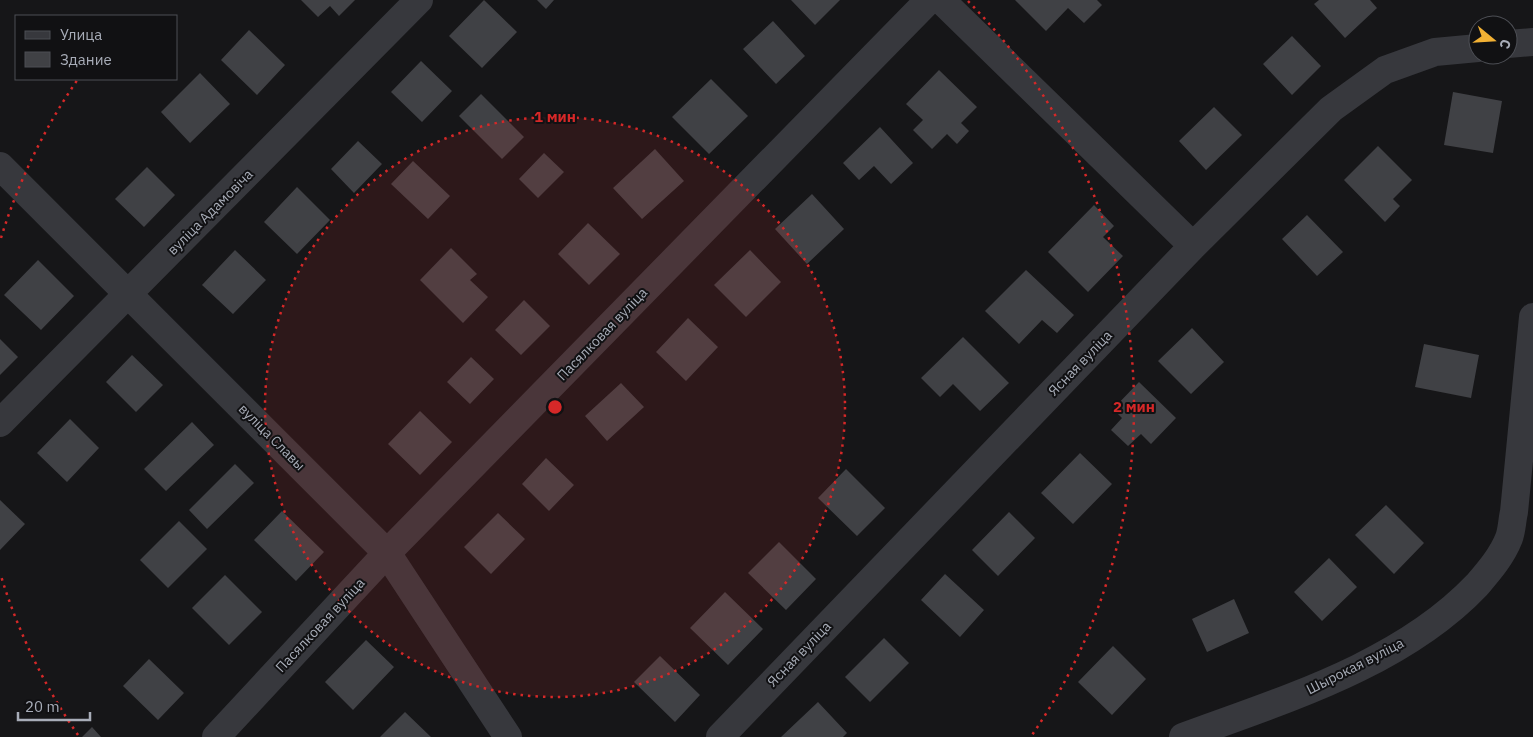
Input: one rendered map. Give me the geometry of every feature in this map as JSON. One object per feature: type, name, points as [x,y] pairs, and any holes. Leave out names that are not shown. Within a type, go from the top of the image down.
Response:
[{"type":"street","name":"вуліца Адамовіча","points":[[0,423],[419,0]]},
{"type":"street","name":"Пасялковая вуліца","points":[[216,737],[387,553],[929,0]]},
{"type":"street","points":[[941,0],[1192,246]]},
{"type":"street","points":[[1518,43],[1533,42]]},
{"type":"street","name":"Ясная вуліца","points":[[720,737],[1192,246],[1331,109],[1385,70],[1435,52],[1468,49]]},
{"type":"street","name":"вуліца Славы","points":[[0,166],[387,553],[508,737]]},
{"type":"street","name":"Шырокая вуліца","points":[[1182,737],[1326,683],[1399,646],[1459,604],[1491,569],[1524,516],[1533,317]]},
{"type":"building","points":[[301,0],[355,0],[339,16],[330,6],[318,17]]},
{"type":"building","points":[[484,0],[517,32],[482,68],[449,36]]},
{"type":"building","points":[[537,0],[554,0],[546,9]]},
{"type":"building","points":[[791,0],[840,0],[815,25]]},
{"type":"building","points":[[1015,0],[1097,0],[1102,5],[1084,23],[1068,8],[1046,31]]},
{"type":"building","points":[[1319,0],[1370,0],[1377,8],[1345,38],[1314,4]]},
{"type":"building","points":[[773,21],[805,56],[776,84],[743,49]]},
{"type":"building","points":[[249,30],[285,65],[257,95],[221,60]]},
{"type":"building","points":[[1292,36],[1321,66],[1292,95],[1263,64]]},
{"type":"building","points":[[421,61],[452,91],[422,122],[391,92]]},
{"type":"building","points":[[939,70],[977,107],[961,123],[969,131],[957,144],[947,134],[932,149],[913,130],[923,120],[906,104]]},
{"type":"building","points":[[200,73],[230,104],[190,143],[161,112]]},
{"type":"building","points":[[711,79],[748,116],[709,154],[672,117]]},
{"type":"building","points":[[1453,92],[1502,101],[1493,153],[1444,145]]},
{"type":"building","points":[[481,94],[524,137],[502,159],[459,116]]},
{"type":"building","points":[[1214,107],[1242,135],[1206,170],[1179,141]]},
{"type":"building","points":[[880,127],[913,163],[891,184],[874,166],[859,180],[843,163]]},
{"type":"building","points":[[358,141],[382,164],[354,193],[331,169]]},
{"type":"building","points":[[1378,146],[1412,180],[1393,199],[1400,206],[1385,222],[1344,180]]},
{"type":"building","points":[[655,149],[684,181],[642,219],[613,188]]},
{"type":"building","points":[[544,153],[564,172],[538,198],[519,179]]},
{"type":"building","points":[[413,161],[450,196],[428,219],[391,184]]},
{"type":"building","points":[[147,167],[175,195],[144,227],[115,199]]},
{"type":"building","points":[[297,187],[330,220],[297,254],[264,222]]},
{"type":"building","points":[[812,194],[844,229],[807,264],[775,229]]},
{"type":"building","points":[[1094,205],[1114,226],[1103,237],[1123,256],[1088,292],[1048,252]]},
{"type":"building","points":[[1307,215],[1343,252],[1317,276],[1282,239]]},
{"type":"building","points":[[588,223],[620,254],[589,285],[558,254]]},
{"type":"building","points":[[451,248],[477,274],[470,280],[488,297],[463,323],[420,280]]},
{"type":"building","points":[[235,250],[266,280],[233,314],[202,285]]},
{"type":"building","points":[[750,250],[781,282],[746,317],[714,285]]},
{"type":"building","points":[[38,260],[74,296],[41,330],[4,295]]},
{"type":"building","points":[[1026,270],[1074,315],[1057,333],[1042,320],[1019,344],[985,311]]},
{"type":"building","points":[[524,300],[550,326],[521,355],[495,330]]},
{"type":"building","points":[[688,318],[718,347],[686,381],[656,352]]},
{"type":"building","points":[[1192,328],[1224,362],[1191,394],[1158,361]]},
{"type":"building","points":[[963,337],[1009,383],[980,411],[953,384],[940,397],[921,378]]},
{"type":"building","points":[[0,339],[18,357],[0,375]]},
{"type":"building","points":[[1424,344],[1479,355],[1471,398],[1415,387]]},
{"type":"building","points":[[132,355],[163,385],[136,412],[106,382]]},
{"type":"building","points":[[471,357],[494,379],[470,404],[447,382]]},
{"type":"building","points":[[1139,382],[1176,418],[1151,444],[1141,434],[1128,446],[1111,430],[1122,418],[1113,409]]},
{"type":"building","points":[[621,383],[644,407],[607,441],[585,416]]},
{"type":"building","points":[[420,411],[452,442],[420,475],[388,444]]},
{"type":"building","points":[[70,419],[99,448],[67,482],[37,453]]},
{"type":"building","points":[[192,422],[214,445],[166,491],[144,469]]},
{"type":"building","points":[[1080,453],[1112,484],[1073,524],[1041,493]]},
{"type":"building","points":[[546,458],[574,485],[549,511],[522,484]]},
{"type":"building","points":[[235,464],[254,483],[207,529],[189,510]]},
{"type":"building","points":[[846,469],[885,508],[857,536],[818,498]]},
{"type":"building","points":[[0,500],[25,524],[0,550]]},
{"type":"building","points":[[1386,505],[1424,543],[1394,574],[1355,535]]},
{"type":"building","points":[[282,511],[324,552],[296,581],[254,540]]},
{"type":"building","points":[[1009,512],[1035,538],[998,576],[972,550]]},
{"type":"building","points":[[498,513],[525,539],[491,574],[464,547]]},
{"type":"building","points":[[179,521],[207,549],[168,588],[140,560]]},
{"type":"building","points":[[779,542],[816,579],[786,610],[748,573]]},
{"type":"building","points":[[1329,558],[1357,587],[1322,621],[1294,592]]},
{"type":"building","points":[[945,574],[984,610],[960,637],[921,600]]},
{"type":"building","points":[[225,575],[262,612],[229,645],[192,608]]},
{"type":"building","points":[[725,592],[763,629],[728,665],[690,628]]},
{"type":"building","points":[[1234,599],[1249,633],[1207,652],[1192,619]]},
{"type":"building","points":[[884,638],[909,663],[870,702],[845,677]]},
{"type":"building","points":[[366,640],[394,667],[353,710],[325,682]]},
{"type":"building","points":[[1113,646],[1146,679],[1112,715],[1078,682]]},
{"type":"building","points":[[660,656],[700,695],[675,722],[634,682]]},
{"type":"building","points":[[149,659],[184,693],[158,720],[123,686]]},
{"type":"building","points":[[818,702],[847,733],[843,737],[781,737]]},
{"type":"building","points":[[405,712],[431,737],[380,737]]},
{"type":"building","points":[[92,727],[101,737],[82,737]]}]
